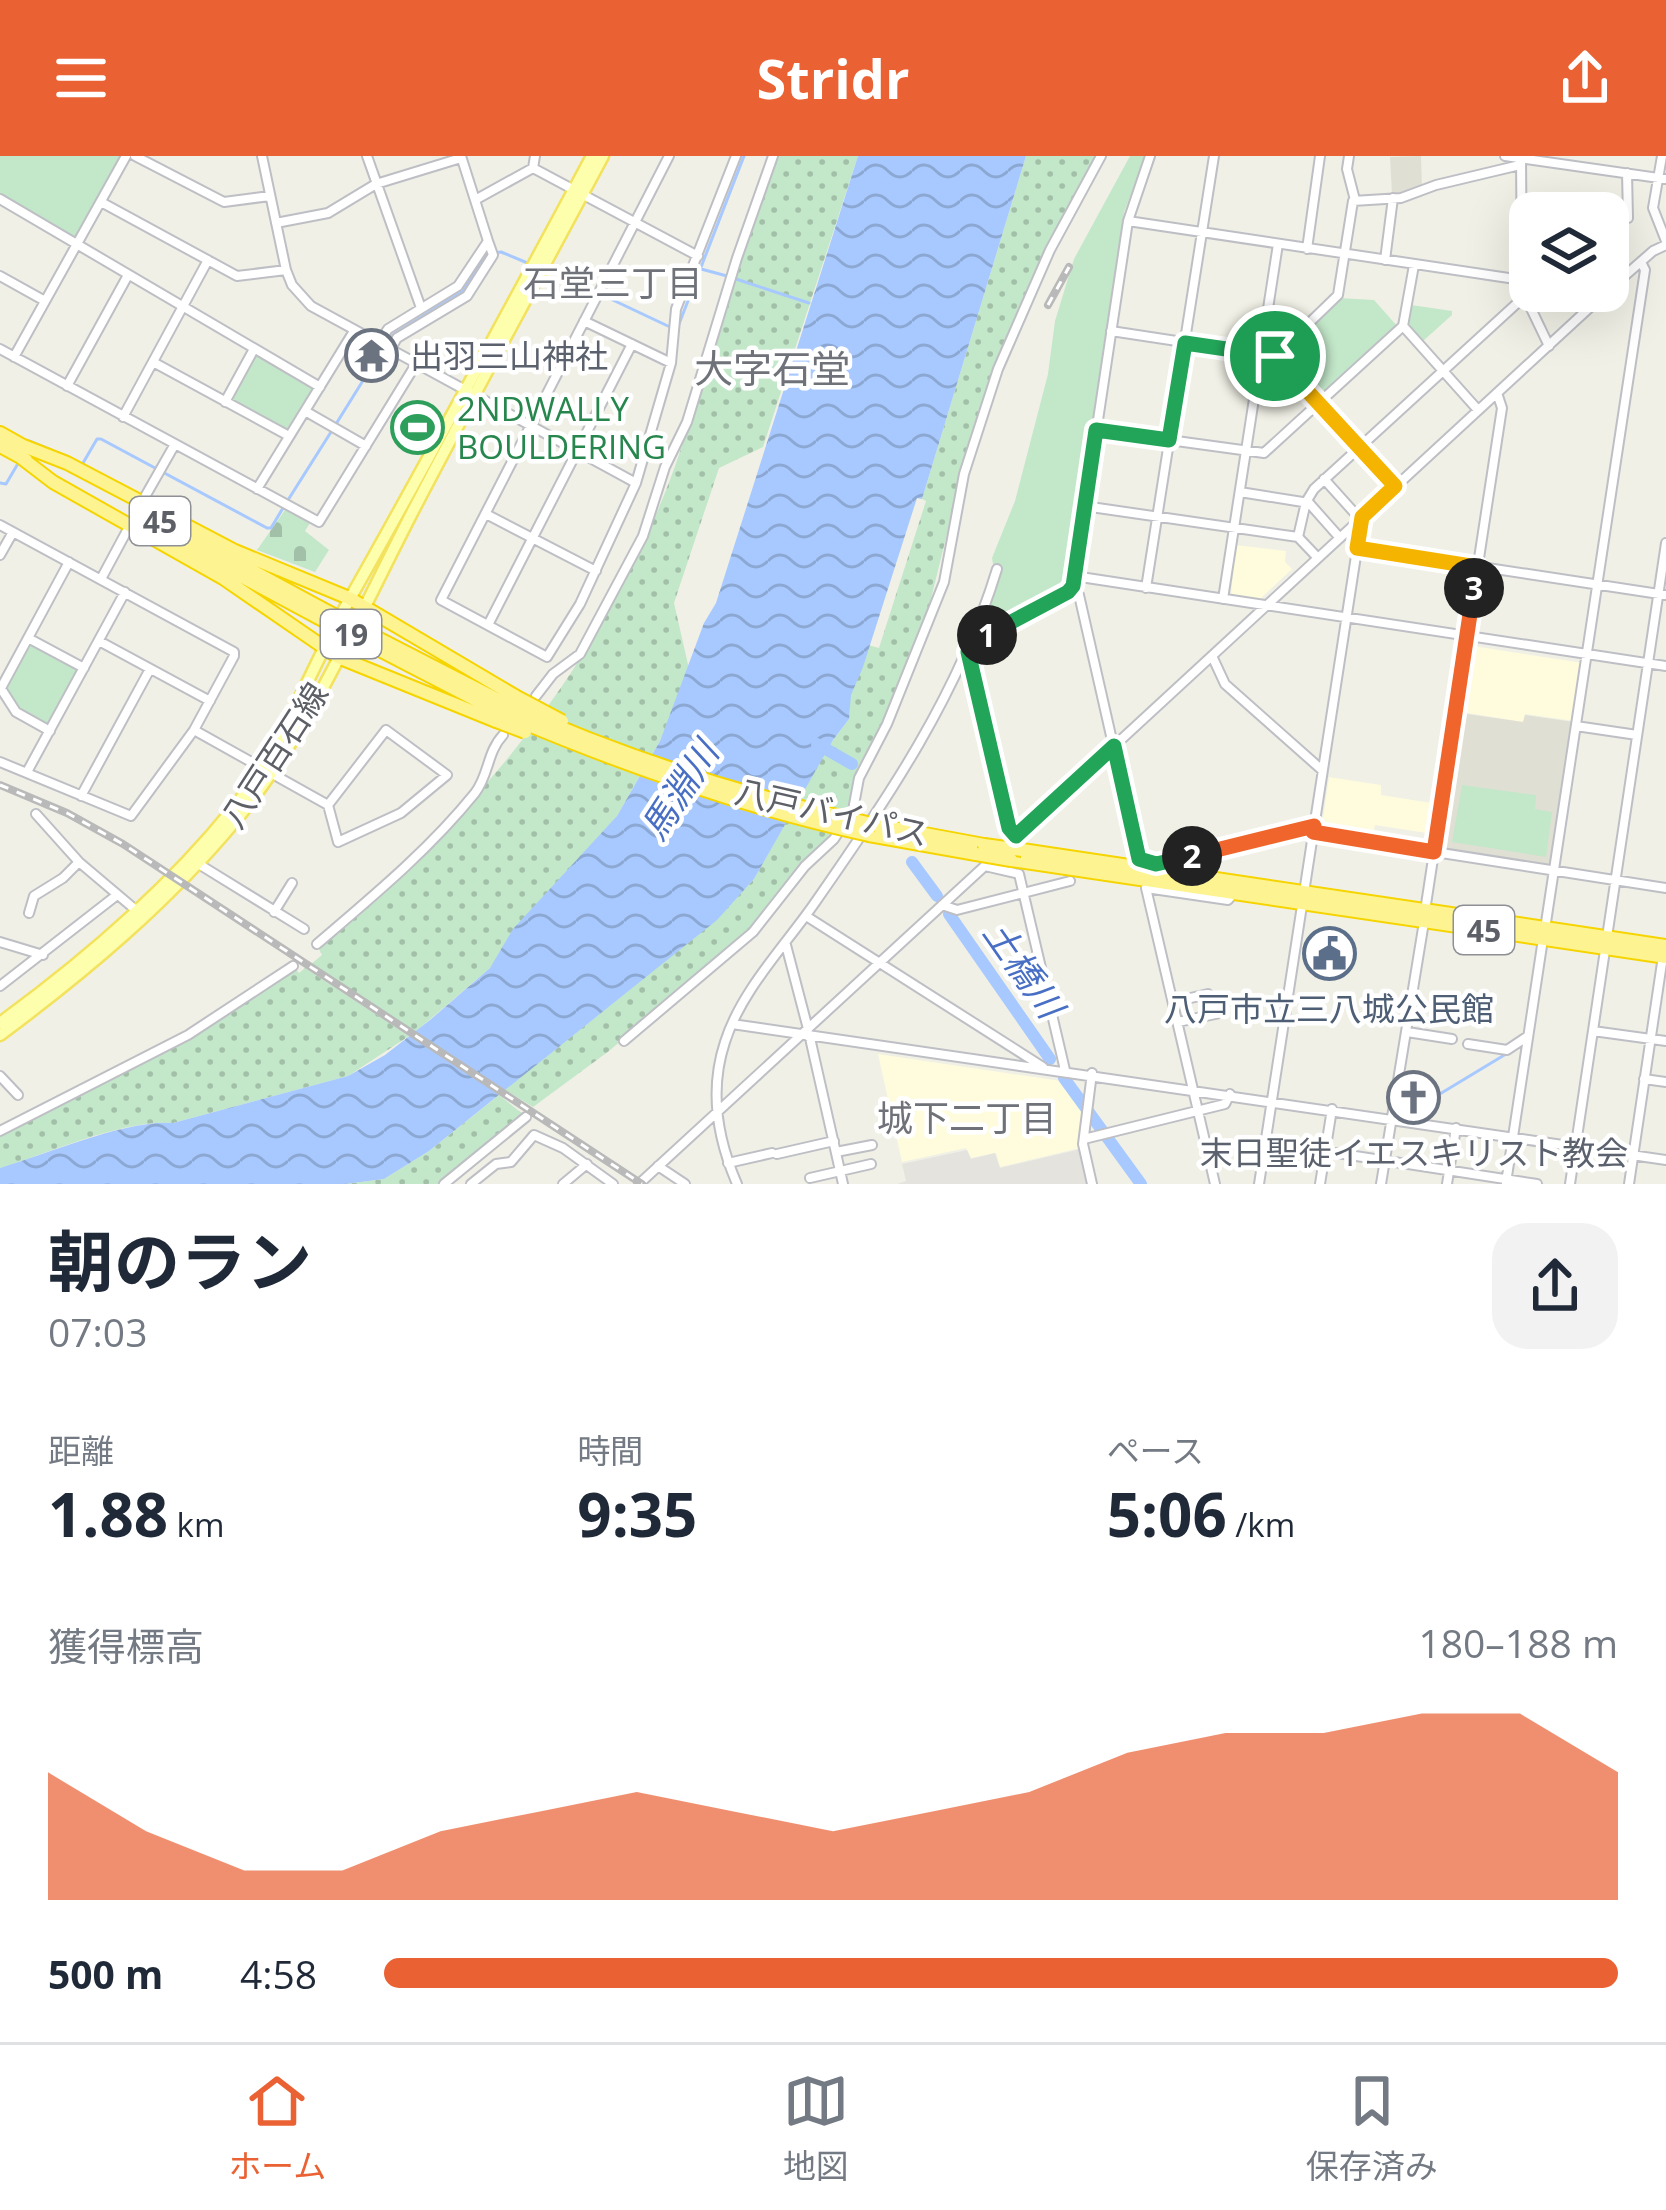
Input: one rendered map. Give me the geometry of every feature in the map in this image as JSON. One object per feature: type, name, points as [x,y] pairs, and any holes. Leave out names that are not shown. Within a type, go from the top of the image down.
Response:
[{"type":"highway","name":"八戸バイパス","points":[[0,433],[20,450],[506,709],[625,754],[872,830]]},
{"type":"highway","name":"八戸バイパス","points":[[0,446],[20,450]]},
{"type":"highway","points":[[20,450],[67,463],[235,550],[366,608],[506,709]]},
{"type":"highway","points":[[20,450],[53,482],[223,578],[331,654],[506,709]]},
{"type":"highway","name":"八戸バイパス","points":[[506,709],[556,745],[738,802],[983,857],[1015,847],[1302,899],[1665,949]]},
{"type":"highway","name":"八戸バイパス","points":[[1015,847],[1234,893],[1302,899]]},
{"type":"main road","name":"八戸百石線","points":[[578,192],[592,156]]},
{"type":"main road","name":"八戸百石線","points":[[331,654],[349,599],[470,393],[578,192],[603,156]]},
{"type":"main road","name":"八戸百石線","points":[[0,1035],[88,970],[197,863],[267,771],[331,654],[366,608],[470,393]]},
{"type":"main road","name":"八戸百石線","points":[[0,1024],[81,962],[137,910],[267,771]]},
{"type":"street","points":[[14,357],[126,156]]},
{"type":"street","points":[[135,156],[224,202],[270,196]]},
{"type":"street","points":[[262,156],[286,270],[310,306],[636,482]]},
{"type":"street","points":[[367,156],[421,308]]},
{"type":"street","points":[[533,168],[535,156]]},
{"type":"street","points":[[669,156],[441,600],[547,656],[597,571],[636,482],[671,363],[676,309],[736,156]]},
{"type":"street","points":[[536,696],[580,654],[644,536],[664,467],[687,422],[736,258],[773,156]]},
{"type":"street","points":[[624,1041],[753,932],[805,866],[834,839],[853,810],[859,778],[906,680],[943,570],[964,474],[998,369],[1050,250],[1101,156]]},
{"type":"street","points":[[970,648],[1068,592],[1073,581],[1128,221],[1150,156]]},
{"type":"street","points":[[1146,588],[1214,156]]},
{"type":"street","points":[[1307,248],[1320,156]]},
{"type":"street","points":[[1275,356],[1338,295],[1355,200],[1348,156]]},
{"type":"street","points":[[1505,156],[1521,162],[1662,178]]},
{"type":"street","points":[[1629,271],[1666,243],[1653,208],[1662,178],[1662,156]]},
{"type":"street","points":[[276,223],[328,213],[376,184],[461,157],[493,255],[467,296],[397,338],[390,350]]},
{"type":"street","points":[[1355,200],[1393,198],[1521,162]]},
{"type":"street","points":[[1521,162],[1523,192]]},
{"type":"street","points":[[533,168],[698,256]]},
{"type":"street","points":[[475,200],[533,168]]},
{"type":"street","points":[[1627,173],[1627,192]]},
{"type":"street","points":[[1385,260],[1393,198]]},
{"type":"street","points":[[0,199],[320,387]]},
{"type":"street","points":[[101,202],[238,276],[286,270]]},
{"type":"street","points":[[1128,221],[1509,278]]},
{"type":"street","points":[[378,344],[388,328],[458,286],[488,241]]},
{"type":"street","points":[[1223,599],[1278,244]]},
{"type":"street","points":[[123,417],[208,260]]},
{"type":"street","points":[[1506,1182],[1645,270],[1641,262]]},
{"type":"street","points":[[1096,430],[1246,452],[1271,450],[1403,326],[1414,265]]},
{"type":"street","points":[[0,276],[45,301]]},
{"type":"street","points":[[67,386],[127,276]]},
{"type":"street","points":[[1298,537],[1306,502],[1324,479],[1509,310]]},
{"type":"street","points":[[1533,312],[1549,346]]},
{"type":"street","points":[[970,648],[1015,847],[1114,746],[1582,312]]},
{"type":"street","points":[[584,321],[671,363]]},
{"type":"street","points":[[1403,326],[1478,410]]},
{"type":"street","points":[[257,489],[354,331]]},
{"type":"street","points":[[1111,332],[1275,356],[1395,486]]},
{"type":"street","points":[[488,625],[632,344]]},
{"type":"street","points":[[0,350],[319,522],[416,364]]},
{"type":"street","points":[[225,402],[254,350]]},
{"type":"street","points":[[153,362],[289,436]]},
{"type":"street","points":[[1382,1184],[1502,408],[1497,393]]},
{"type":"street","points":[[305,410],[366,446]]},
{"type":"street","points":[[142,502],[175,444]]},
{"type":"street","points":[[1324,479],[1361,518]]},
{"type":"street","points":[[1240,493],[1306,502],[1340,538]]},
{"type":"street","points":[[1084,506],[1298,537],[1318,558]]},
{"type":"street","points":[[486,514],[597,571]]},
{"type":"street","points":[[1259,1184],[1361,518]]},
{"type":"street","points":[[0,525],[234,652],[194,730],[130,816],[0,762]]},
{"type":"street","points":[[101,579],[130,525]]},
{"type":"street","points":[[0,555],[13,532]]},
{"type":"street","points":[[1570,1184],[1666,543]]},
{"type":"street","points":[[1357,548],[1662,594]]},
{"type":"street","points":[[50,731],[16,712],[0,687],[69,562]]},
{"type":"street","points":[[737,1184],[716,1113],[717,1074],[732,1024],[884,805],[937,715],[970,648],[997,569]]},
{"type":"street","points":[[1073,581],[1266,605],[1666,666]]},
{"type":"street","points":[[1073,581],[1139,859],[1156,864],[1313,829],[1666,888]]},
{"type":"street","points":[[27,772],[125,592]]},
{"type":"street","points":[[28,638],[84,668]]},
{"type":"street","points":[[99,640],[210,700]]},
{"type":"street","points":[[1212,656],[1225,684],[1323,771]]},
{"type":"street","points":[[81,796],[150,669]]},
{"type":"street","points":[[1576,726],[1637,734]]},
{"type":"street","points":[[194,730],[328,805],[338,842],[401,813],[447,775],[386,730],[328,805]]},
{"type":"street","points":[[317,944],[459,811],[479,788],[491,748],[503,734]]},
{"type":"street","points":[[36,814],[79,862],[137,910]]},
{"type":"street","points":[[639,1184],[942,905],[983,857],[1019,874],[1065,1070]]},
{"type":"street","points":[[28,913],[34,896],[79,862]]},
{"type":"street","points":[[197,863],[304,929]]},
{"type":"street","points":[[942,905],[956,910],[1070,881]]},
{"type":"street","points":[[274,912],[292,884]]},
{"type":"street","points":[[1215,1184],[1146,888],[1228,899],[1234,893]]},
{"type":"street","points":[[0,986],[117,895]]},
{"type":"street","points":[[806,916],[1046,1069]]},
{"type":"street","points":[[0,942],[43,955]]},
{"type":"street","points":[[786,945],[843,1184]]},
{"type":"street","points":[[1628,1184],[1665,949]]},
{"type":"street","points":[[0,1130],[188,1035],[292,966]]},
{"type":"street","points":[[1173,1002],[1208,994]]},
{"type":"street","points":[[1178,1022],[1220,1013]]},
{"type":"street","points":[[732,1024],[806,1031],[1004,1066],[1092,1073],[1666,1160]]},
{"type":"street","points":[[1593,1031],[1666,1042]]},
{"type":"street","points":[[1407,1032],[1452,1039]]},
{"type":"street","points":[[1468,1044],[1508,1050],[1529,1036]]},
{"type":"street","points":[[1092,1073],[1084,1139],[1092,1184]]},
{"type":"street","points":[[0,1076],[18,1095]]},
{"type":"street","points":[[1644,1079],[1666,1082]]},
{"type":"street","points":[[1084,1139],[1225,1105],[1230,1094]]},
{"type":"street","points":[[1320,1184],[1332,1109]]},
{"type":"street","points":[[444,1184],[526,1117]]},
{"type":"street","points":[[1447,1184],[1456,1128]]},
{"type":"street","points":[[471,1184],[496,1164],[511,1162],[534,1135],[613,1184]]},
{"type":"street","points":[[728,1163],[834,1141]]},
{"type":"street","points":[[1265,1142],[1537,1184]]},
{"type":"street","points":[[836,1152],[872,1145]]},
{"type":"street","points":[[563,1184],[587,1164]]},
{"type":"street","points":[[810,1178],[871,1164]]},
{"type":"street","points":[[658,1166],[685,1184]]},
{"type":"shaded area","points":[[1421,156],[1422,188],[1392,195],[1390,157]]},
{"type":"shaded area","points":[[1235,545],[1286,551],[1285,562],[1292,569],[1259,600],[1231,596]]},
{"type":"shaded area","points":[[1473,646],[1583,663],[1574,721],[1525,714],[1523,722],[1461,712]]},
{"type":"shaded area","points":[[1460,713],[1523,722],[1525,715],[1574,722],[1552,867],[1440,849]]},
{"type":"shaded area","points":[[1329,777],[1381,785],[1381,795],[1438,804],[1433,834],[1375,825],[1372,840],[1321,832]]},
{"type":"shaded area","points":[[878,1054],[1061,1081],[1085,1111],[1080,1148],[1000,1167],[996,1153],[971,1158],[966,1148],[902,1162]]},
{"type":"shaded area","points":[[1081,1149],[1089,1184],[897,1184],[906,1181],[902,1164],[967,1150],[971,1159],[995,1153],[1000,1168]]},
{"type":"green space","points":[[0,156],[121,156],[73,241],[0,196]]},
{"type":"green space","points":[[777,156],[858,156],[763,447],[719,468],[674,603],[689,669],[660,741],[617,816],[490,968],[414,1033],[310,965],[322,955],[319,949],[482,789],[571,672],[610,609],[674,469]]},
{"type":"green space","points":[[1026,156],[1097,156],[1048,249],[962,473],[925,623],[848,808],[831,837],[751,930],[609,1051],[533,1107],[505,1090],[716,920],[754,879],[827,748],[849,719],[850,695],[868,645],[879,648],[926,501],[922,499]]},
{"type":"green space","points":[[1130,156],[1146,156],[1124,212],[1069,582],[982,635],[978,631],[994,570],[992,558],[1015,501],[1048,374],[1055,321],[1074,259]]},
{"type":"green space","points":[[1339,298],[1374,300],[1398,327],[1324,397],[1317,396],[1280,354]]},
{"type":"green space","points":[[1411,305],[1452,311],[1452,315],[1423,341],[1408,324]]},
{"type":"green space","points":[[255,353],[315,387],[288,432],[230,400]]},
{"type":"green space","points":[[285,510],[310,523],[305,531],[329,550],[315,572],[257,550]]},
{"type":"green space","points":[[28,642],[80,669],[48,727],[16,709],[4,689]]},
{"type":"green space","points":[[1462,785],[1536,795],[1535,809],[1552,812],[1546,857],[1452,842]]},
{"type":"green space","points":[[295,968],[299,973],[305,968],[409,1036],[348,1076],[173,1123],[132,1126],[0,1168],[0,1134],[184,1041]]},
{"type":"green space","points":[[499,1095],[524,1115],[440,1184],[345,1184],[384,1179],[429,1151]]},
{"type":"water","name":"馬淵川","points":[[858,156],[1026,156],[922,499],[917,498],[851,695],[849,719],[754,879],[717,920],[429,1151],[384,1179],[345,1184],[0,1184],[0,1168],[133,1126],[173,1123],[348,1076],[385,1055],[490,968],[513,929],[617,816],[660,741],[716,603]]},
{"type":"waterway","points":[[545,268],[670,327],[679,324],[744,156]]},
{"type":"waterway","points":[[387,342],[463,291],[486,254],[501,252],[530,264]]},
{"type":"waterway","points":[[701,269],[727,276]]},
{"type":"waterway","points":[[736,279],[809,303]]},
{"type":"waterway","points":[[336,424],[382,350]]},
{"type":"waterway","points":[[288,500],[331,432]]},
{"type":"waterway","points":[[83,463],[101,439],[267,528],[283,508]]},
{"type":"waterway","points":[[29,441],[70,458]]},
{"type":"waterway","points":[[0,483],[6,484],[20,460]]},
{"type":"waterway","name":"土橋川","points":[[817,744],[852,764]]},
{"type":"waterway","name":"土橋川","points":[[912,862],[937,896]]},
{"type":"waterway","name":"土橋川","points":[[949,914],[1050,1059]]},
{"type":"waterway","points":[[1410,1112],[1506,1054]]},
{"type":"waterway","name":"土橋川","points":[[1064,1078],[1141,1184]]},
{"type":"railway","points":[[1048,305],[1069,267]]},
{"type":"railway","points":[[0,785],[67,813],[123,844],[642,1184]]},
{"type":"place","name":"出羽三山神社","points":[[371,355]]},
{"type":"place","name":"2NDWALLY BOULDERING","points":[[418,427]]},
{"type":"place","name":"八戸市立三八城公民館","points":[[1329,954]]},
{"type":"place","name":"末日聖徒イエスキリスト教会","points":[[1414,1098]]},
{"type":"district","name":"石堂三丁目","points":[[613,282]]},
{"type":"district","name":"大字石堂","points":[[772,367]]},
{"type":"district","name":"城下二丁目","points":[[967,1117]]},
{"type":"route","points":[[1185,343],[1275,356],[1395,486],[1362,517],[1357,548],[1477,567],[1434,852],[1313,832],[1314,826],[1156,864],[1139,859],[1114,746],[1016,836],[1009,828],[988,740],[968,652],[971,644],[1073,586],[1096,430],[1169,440],[1185,343]]}]
